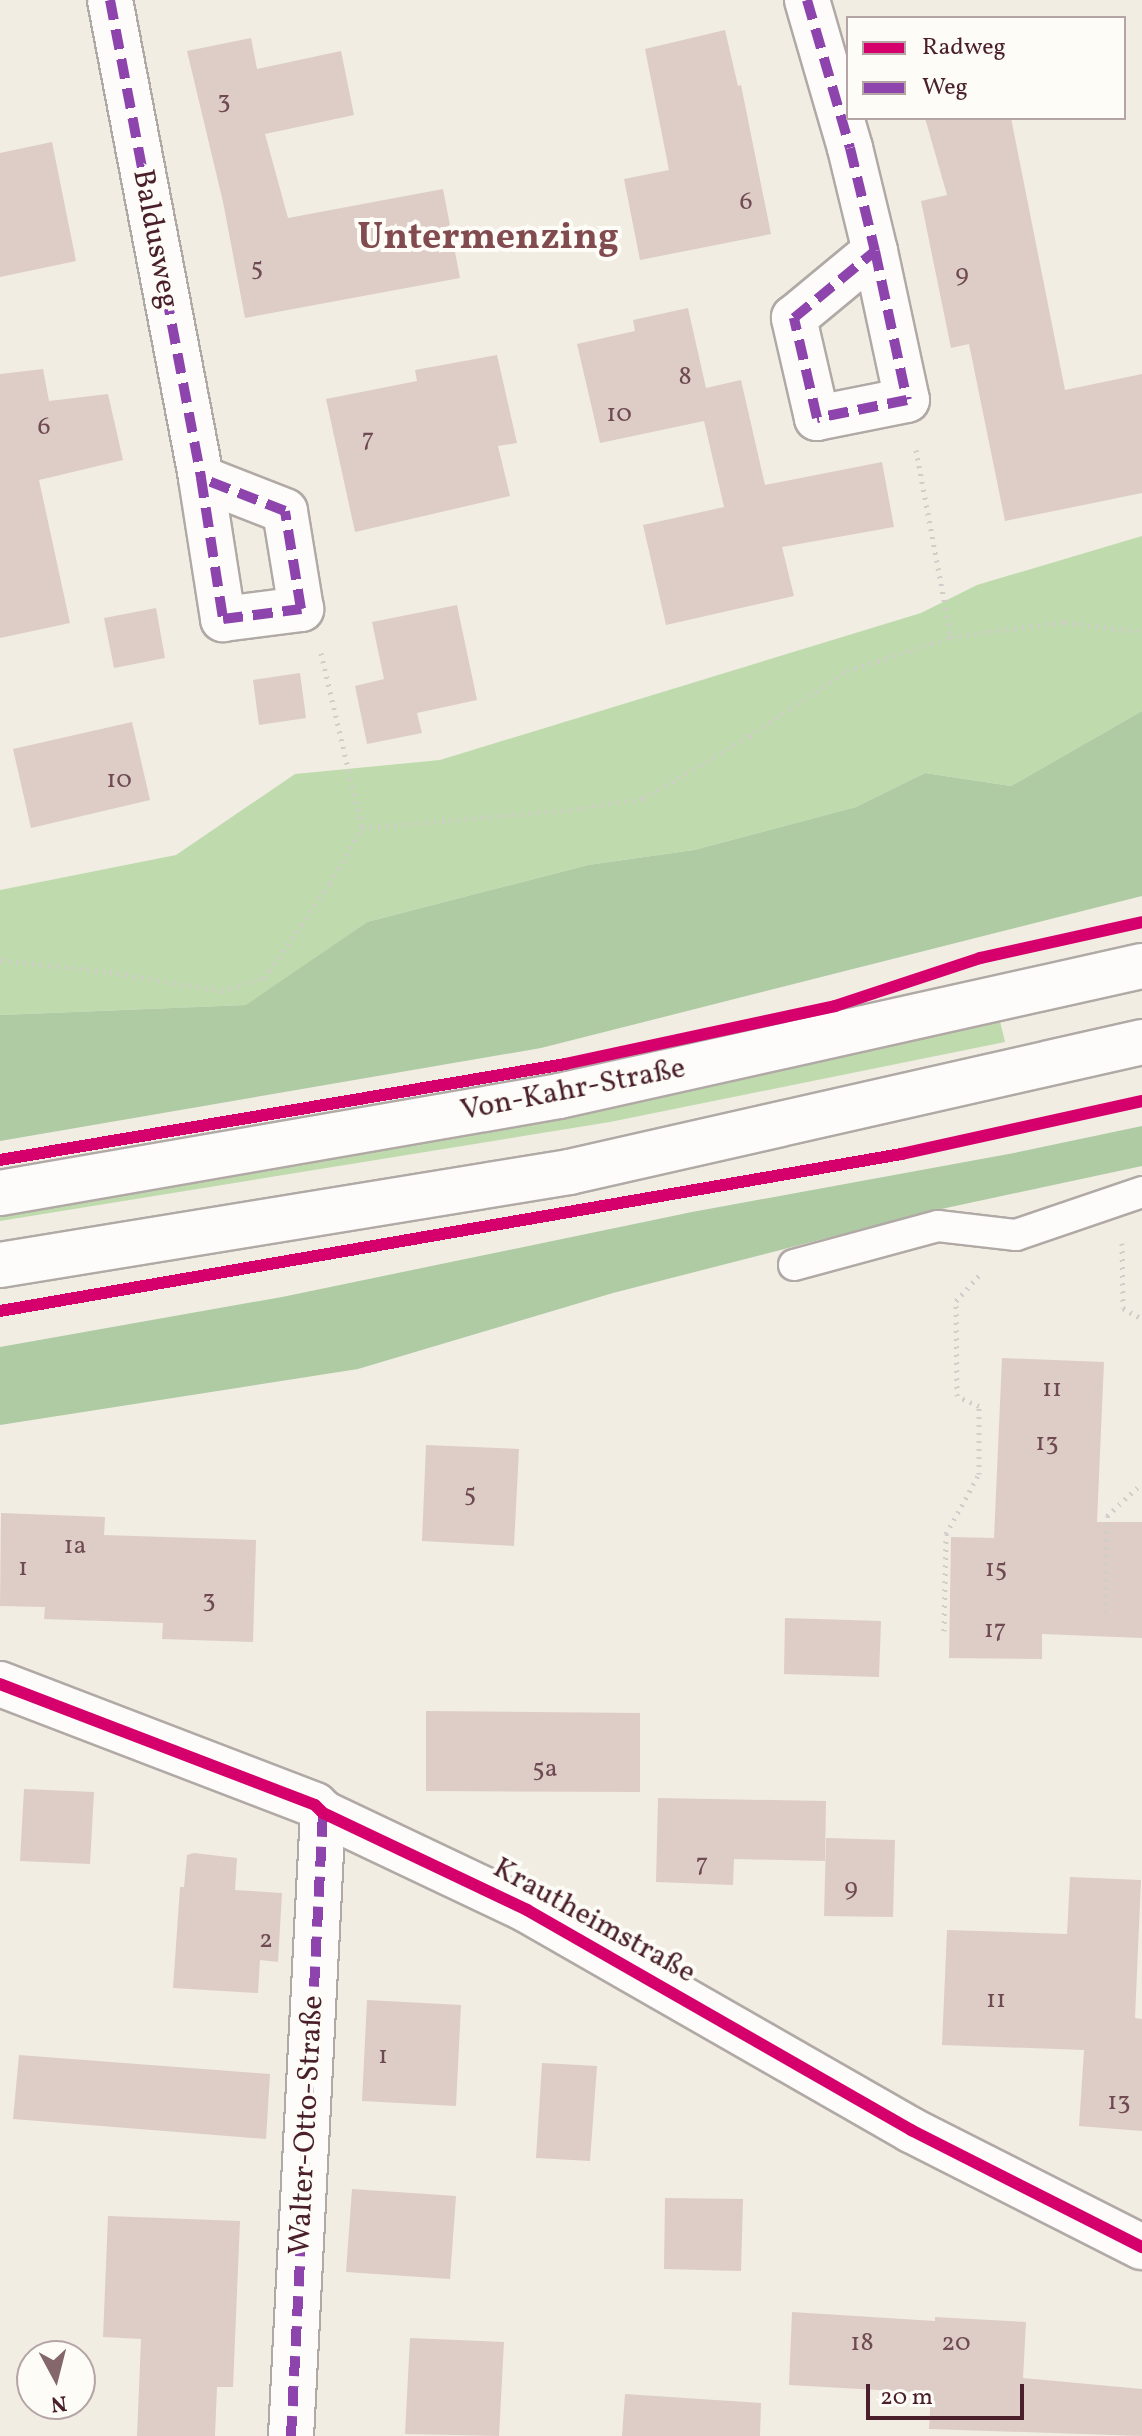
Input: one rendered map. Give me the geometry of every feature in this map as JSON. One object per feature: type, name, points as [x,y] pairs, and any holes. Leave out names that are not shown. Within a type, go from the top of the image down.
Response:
[{"type":"street","name":"Baldusweg","points":[[110,0],[201,478],[223,619],[301,609]]},
{"type":"street","points":[[807,0],[850,148],[875,251],[907,400],[817,418],[794,318],[875,251]]},
{"type":"street","points":[[201,478],[285,511],[301,609]]},
{"type":"street","name":"Von-Kahr-Straße","points":[[0,1193],[559,1096],[1142,966]]},
{"type":"street","points":[[0,1265],[569,1172],[1142,1042]]},
{"type":"street","name":"Krautheimstraße","points":[[0,1684],[315,1805],[323,1813],[527,1910],[911,2130],[1142,2247]]},
{"type":"street","name":"Walter-Otto-Straße","points":[[291,2436],[323,1813]]},
{"type":"lane","points":[[794,1265],[938,1226],[1016,1235],[1132,1194]]},
{"type":"path","points":[[907,400],[951,637]]},
{"type":"path","points":[[0,960],[110,972],[221,991],[265,978],[330,883],[362,828],[315,626],[301,609]]},
{"type":"path","points":[[362,828],[569,810],[644,798],[749,736],[847,671],[951,637],[1064,622],[1142,632]]},
{"type":"path","points":[[1132,1194],[1123,1308],[1142,1319]]},
{"type":"path","points":[[944,1631],[946,1534],[979,1474],[979,1406],[957,1396],[956,1301],[1016,1235]]},
{"type":"path","points":[[1105,1613],[1107,1516],[1142,1483]]},
{"type":"green space","points":[[1142,536],[1142,711],[1011,786],[925,773],[856,807],[694,850],[588,865],[367,922],[247,1005],[0,1015],[0,890],[176,855],[295,774],[440,760],[921,613],[977,585]]},
{"type":"green space","points":[[1142,711],[1142,896],[541,1048],[0,1141],[0,1015],[246,1005],[367,922],[588,865],[694,850],[856,807],[925,773],[1011,786]]},
{"type":"green space","points":[[1000,1021],[1005,1042],[610,1122],[0,1221],[0,1205],[605,1108]]},
{"type":"green space","points":[[1142,1126],[1142,1166],[932,1211],[613,1293],[358,1369],[0,1425],[0,1347],[282,1297],[692,1212],[1014,1153]]},
{"type":"building","points":[[725,30],[738,86],[741,85],[771,234],[640,260],[624,179],[669,170],[645,49]]},
{"type":"building","points":[[251,38],[257,69],[341,51],[354,115],[265,134],[288,218],[443,189],[460,278],[245,318],[223,202],[187,51]]},
{"type":"building","points":[[926,120],[1011,120],[1065,390],[1142,374],[1142,493],[1005,521],[969,344],[951,348],[921,201],[947,195]]},
{"type":"building","points":[[52,142],[76,261],[0,277],[0,153]]},
{"type":"building","points":[[688,308],[706,388],[741,380],[765,485],[882,462],[894,527],[782,547],[794,596],[666,625],[643,525],[724,507],[704,421],[600,443],[577,344],[635,331],[633,320]]},
{"type":"building","points":[[497,355],[517,443],[498,446],[510,496],[355,532],[326,399],[417,381],[415,370]]},
{"type":"building","points":[[43,369],[49,401],[108,394],[123,460],[39,480],[70,623],[0,638],[0,374]]},
{"type":"building","points":[[457,605],[477,700],[417,713],[422,733],[367,744],[355,686],[384,679],[372,622]]},
{"type":"building","points":[[156,608],[165,658],[114,668],[104,618]]},
{"type":"building","points":[[300,673],[306,718],[259,725],[253,680]]},
{"type":"building","points":[[132,722],[150,800],[31,828],[13,749]]},
{"type":"building","points":[[1002,1358],[1104,1362],[1097,1522],[1142,1522],[1142,1638],[1042,1634],[1042,1659],[949,1658],[951,1537],[994,1538]]},
{"type":"building","points":[[426,1445],[519,1449],[514,1546],[422,1541]]},
{"type":"building","points":[[1,1513],[105,1517],[104,1535],[256,1540],[253,1642],[162,1639],[163,1623],[44,1619],[45,1607],[0,1606]]},
{"type":"building","points":[[785,1618],[881,1621],[879,1677],[784,1674]]},
{"type":"building","points":[[426,1711],[640,1713],[640,1792],[426,1791]]},
{"type":"building","points":[[24,1789],[94,1792],[90,1864],[20,1861]]},
{"type":"building","points":[[658,1798],[826,1801],[825,1861],[734,1859],[733,1885],[656,1882]]},
{"type":"building","points":[[826,1838],[895,1840],[893,1917],[824,1916]]},
{"type":"building","points":[[194,1853],[237,1858],[235,1890],[282,1893],[278,1962],[260,1960],[258,1993],[173,1988],[180,1887],[184,1887],[187,1855]]},
{"type":"building","points":[[1070,1877],[1141,1880],[1135,2018],[1142,2019],[1142,2131],[1079,2126],[1084,2050],[942,2045],[947,1930],[1067,1934]]},
{"type":"building","points":[[367,2000],[461,2005],[456,2106],[362,2101]]},
{"type":"building","points":[[19,2055],[270,2074],[266,2139],[13,2119]]},
{"type":"building","points":[[542,2063],[597,2066],[590,2161],[536,2158]]},
{"type":"building","points":[[352,2189],[456,2196],[450,2279],[346,2272]]},
{"type":"building","points":[[665,2198],[743,2199],[741,2271],[664,2269]]},
{"type":"building","points":[[108,2216],[240,2221],[233,2387],[217,2387],[215,2436],[137,2436],[141,2339],[103,2337]]},
{"type":"building","points":[[792,2312],[935,2321],[935,2317],[1026,2322],[1023,2378],[1142,2389],[1142,2436],[929,2429],[931,2393],[789,2385]]},
{"type":"building","points":[[410,2338],[504,2342],[499,2436],[405,2434]]},
{"type":"building","points":[[625,2394],[761,2403],[760,2436],[622,2436]]},
{"type":"marked path","points":[[110,0],[201,478],[223,619],[301,609],[285,511],[201,478]]},
{"type":"marked path","points":[[807,0],[850,148],[875,251],[907,400],[817,418],[794,318],[875,251]]},
{"type":"marked path","points":[[291,2436],[323,1813]]},
{"type":"cycle path","points":[[0,1160],[565,1064],[835,1006],[980,958],[1142,922]]},
{"type":"cycle path","points":[[0,1311],[901,1154],[1142,1101]]},
{"type":"cycle path","points":[[0,1684],[315,1805],[323,1813],[527,1910],[911,2130],[1142,2247]]},
{"type":"district","name":"Untermenzing","points":[[488,239]]}]
